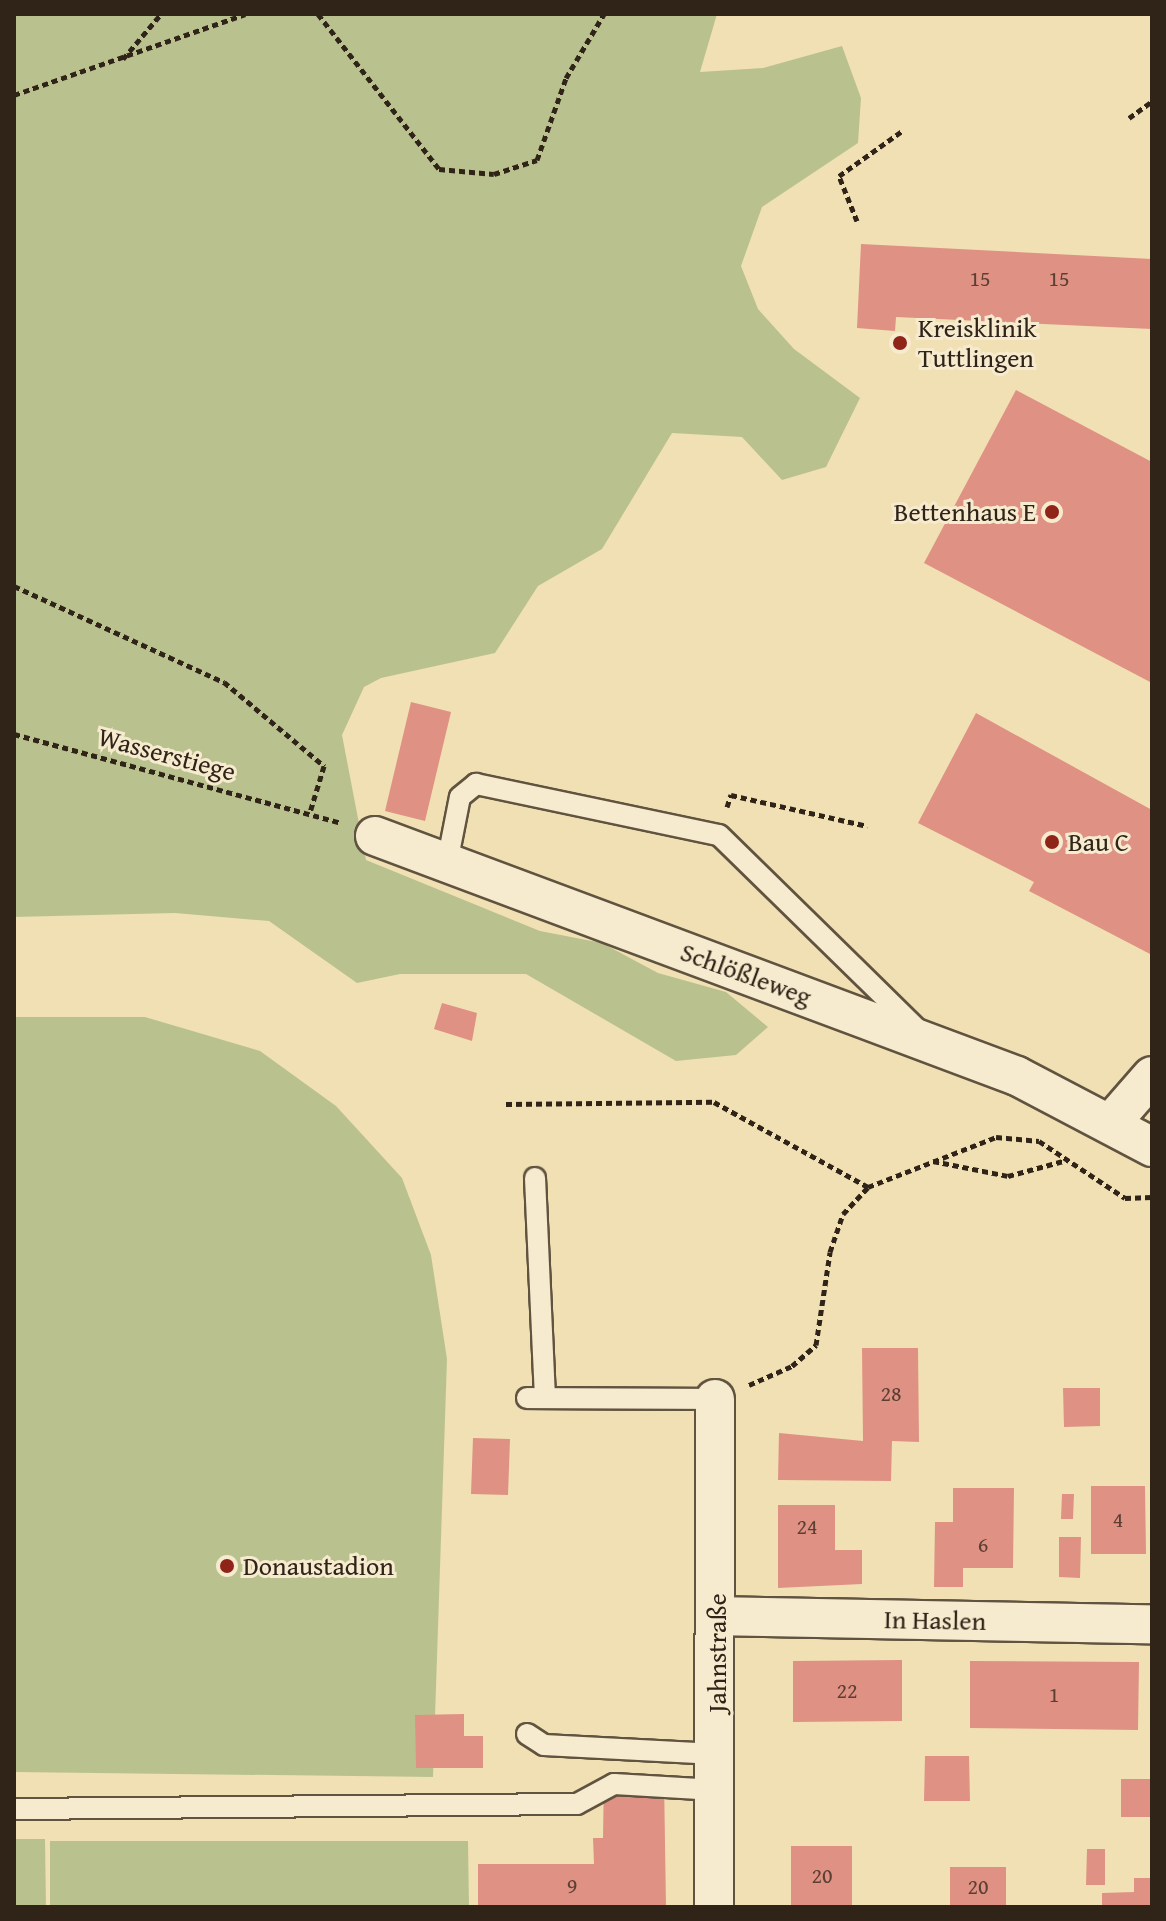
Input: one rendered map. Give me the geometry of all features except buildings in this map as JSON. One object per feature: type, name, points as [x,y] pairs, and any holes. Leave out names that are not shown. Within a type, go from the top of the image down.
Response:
[{"type":"street","name":"Schlößleweg","points":[[375,836],[932,1043],[1111,1123],[1152,1147]]},
{"type":"street","points":[[1111,1123],[1152,1076]]},
{"type":"street","name":"Jahnstraße","points":[[714,1907],[718,1616],[715,1399]]},
{"type":"street","name":"In Haslen","points":[[718,1616],[1152,1624]]},
{"type":"lane","points":[[447,863],[460,797],[476,784],[719,835],[932,1043]]},
{"type":"lane","points":[[535,1178],[536,1397],[715,1399]]},
{"type":"lane","points":[[527,1734],[544,1745],[716,1772]]},
{"type":"lane","points":[[14,1809],[577,1804],[614,1784],[716,1772]]},
{"type":"path","points":[[122,60],[161,14]]},
{"type":"path","points":[[14,95],[122,60],[245,14]]},
{"type":"path","points":[[318,14],[439,169],[494,174],[537,160],[566,78],[604,14]]},
{"type":"path","points":[[1129,118],[1152,101]]},
{"type":"path","points":[[857,221],[839,176],[902,131]]},
{"type":"path","name":"Wasserstiege","points":[[14,586],[224,682],[324,766],[310,812],[14,734]]},
{"type":"path","points":[[719,835],[731,795],[868,826]]},
{"type":"path","points":[[506,1104],[714,1102],[868,1187]]},
{"type":"path","points":[[715,1399],[792,1366],[816,1345],[830,1252],[843,1214],[868,1187],[996,1137],[1039,1141],[1125,1198],[1152,1197]]},
{"type":"path","points":[[933,1161],[1008,1176],[1068,1160]]},
{"type":"green space","points":[[14,14],[717,14],[700,72],[763,68],[842,46],[861,98],[858,143],[762,207],[741,266],[758,309],[794,349],[860,398],[826,467],[782,480],[742,437],[672,433],[602,549],[538,586],[495,653],[381,678],[364,687],[342,735],[366,860],[540,931],[602,943],[658,973],[726,992],[768,1027],[736,1055],[676,1061],[526,974],[400,974],[357,983],[269,921],[175,913],[14,917]]},
{"type":"green space","name":"Donaustadion","points":[[14,1017],[145,1017],[260,1051],[336,1106],[402,1178],[431,1255],[447,1359],[433,1777],[14,1772]]},
{"type":"green space","points":[[14,1839],[45,1839],[46,1907],[14,1907]]},
{"type":"green space","points":[[50,1841],[468,1841],[469,1907],[50,1907]]},
{"type":"place","name":"Kreisklinik Tuttlingen","points":[[900,343]]},
{"type":"place","name":"Bettenhaus E","points":[[1052,512]]},
{"type":"place","name":"Bau C","points":[[1052,842]]},
{"type":"place","name":"Donaustadion","points":[[227,1566]]}]
